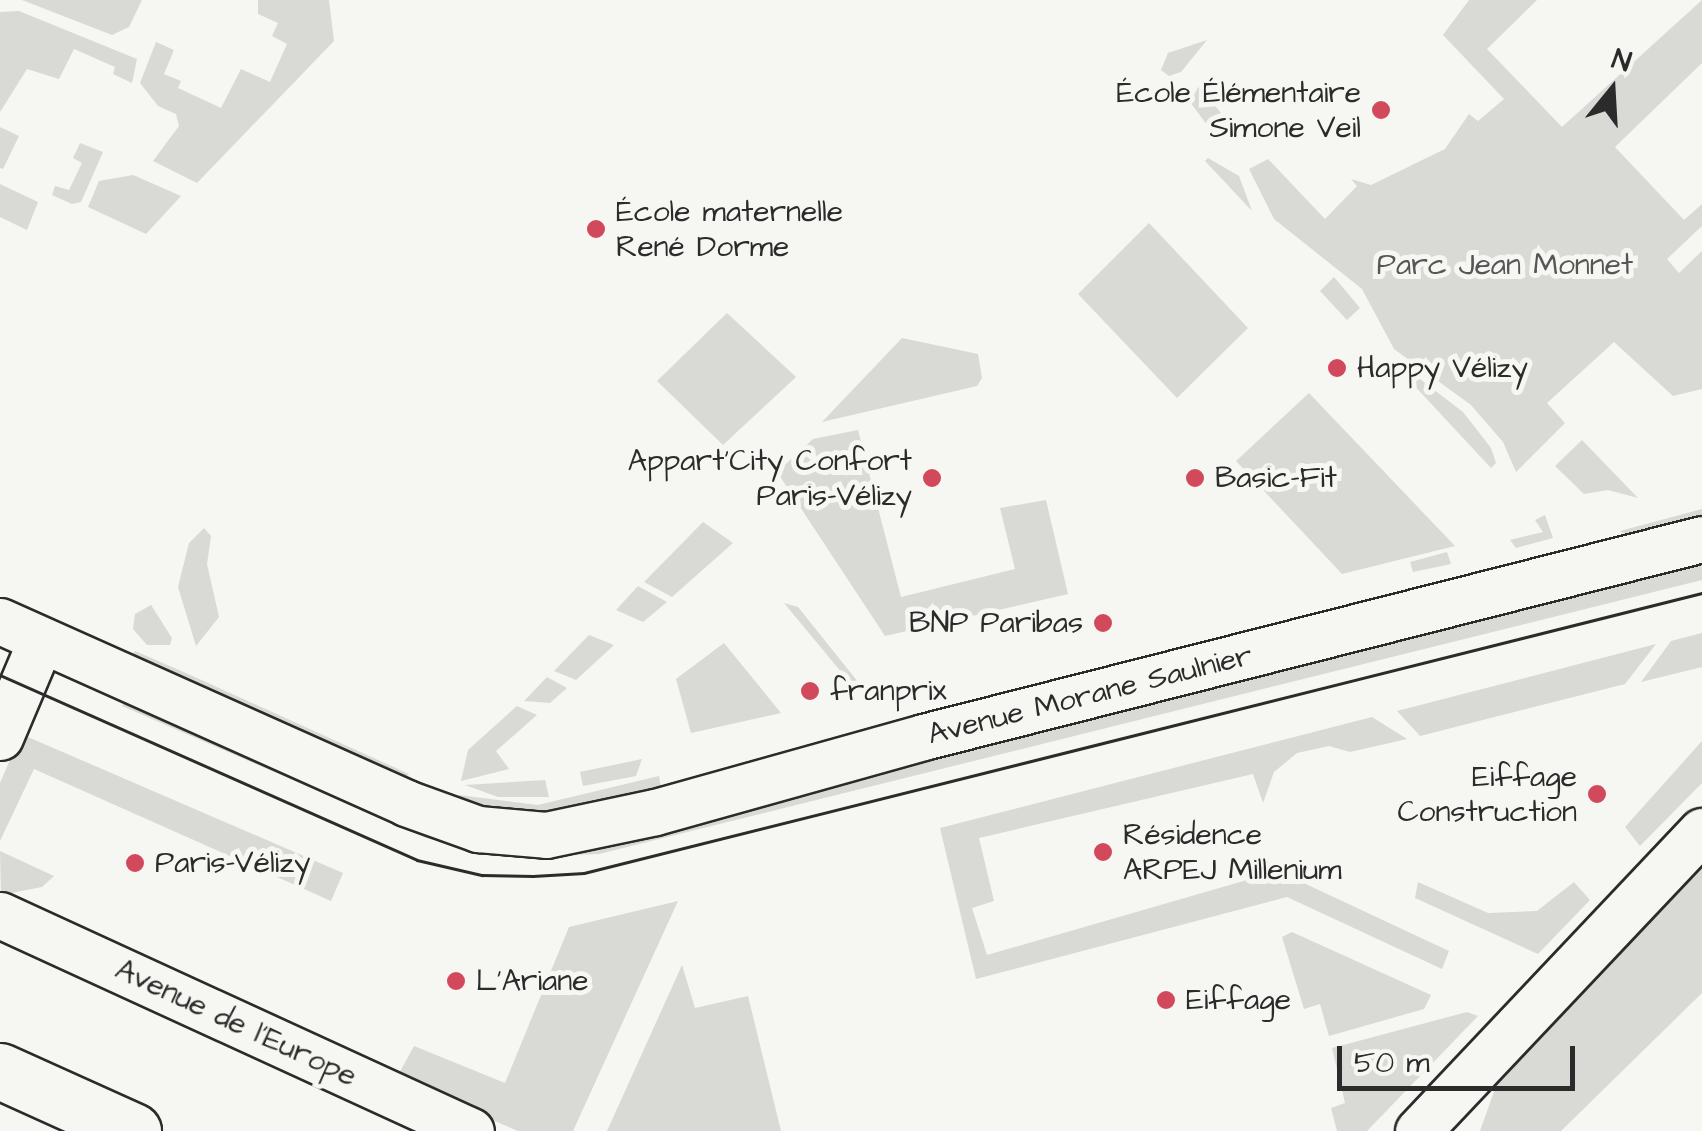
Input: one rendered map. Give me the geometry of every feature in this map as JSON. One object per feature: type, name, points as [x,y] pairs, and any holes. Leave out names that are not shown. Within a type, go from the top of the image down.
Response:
[{"type":"highway","points":[[0,1072],[133,1131]]},
{"type":"main road","name":"Avenue Morane Saulnier","points":[[41,640],[478,829],[546,834],[655,812],[1702,539]]},
{"type":"main road","points":[[0,621],[41,640],[0,737]]},
{"type":"main road","points":[[1418,1131],[1702,832]]},
{"type":"main road","name":"Avenue de l'Europe","points":[[0,915],[471,1131]]},
{"type":"green space","points":[[22,0],[142,0],[129,27],[112,35]]},
{"type":"green space","points":[[258,0],[329,0],[334,41],[197,183],[153,161],[179,126],[176,114],[158,106],[140,83],[156,42],[174,50],[164,74],[181,81],[178,88],[221,108],[241,69],[270,82],[287,44],[272,36],[278,23],[258,14]]},
{"type":"green space","name":"Parc Jean Monnet","points":[[1469,0],[1537,0],[1487,49],[1562,127],[1702,0],[1702,63],[1615,147],[1684,220],[1702,204],[1702,226],[1667,259],[1679,273],[1702,251],[1702,389],[1673,396],[1614,342],[1547,403],[1565,423],[1516,472],[1503,442],[1471,405],[1394,349],[1362,289],[1274,219],[1249,169],[1268,159],[1325,219],[1357,186],[1351,179],[1371,185],[1445,149],[1469,114],[1478,121],[1504,99],[1443,35]]},
{"type":"green space","points":[[19,11],[137,59],[132,83],[113,74],[115,67],[74,49],[59,79],[27,69],[0,112],[0,12]]},
{"type":"green space","points":[[1207,40],[1181,72],[1169,76],[1161,70],[1168,53]]},
{"type":"green space","points":[[1199,86],[1221,113],[1207,125],[1190,102]]},
{"type":"green space","points":[[0,127],[19,136],[3,169],[0,168]]},
{"type":"green space","points":[[80,143],[103,152],[81,202],[72,204],[52,195],[55,186],[69,190],[82,163],[73,158]]},
{"type":"green space","points":[[1208,158],[1239,176],[1252,211],[1205,161]]},
{"type":"green space","points":[[133,175],[181,196],[146,234],[88,207],[99,181]]},
{"type":"green space","points":[[0,184],[38,202],[27,230],[0,217]]},
{"type":"green space","points":[[1149,223],[1248,328],[1177,398],[1078,294]]},
{"type":"green space","points":[[1334,277],[1360,308],[1347,320],[1320,291]]},
{"type":"green space","points":[[727,313],[796,377],[723,445],[657,381]]},
{"type":"green space","points":[[902,338],[978,354],[982,378],[977,386],[822,422]]},
{"type":"green space","points":[[1416,376],[1463,412],[1491,448],[1496,463],[1491,468],[1410,381]]},
{"type":"green space","points":[[1309,393],[1455,546],[1342,574],[1236,461]]},
{"type":"green space","points":[[858,430],[901,597],[1015,569],[1000,508],[1046,500],[1068,594],[885,636],[777,472],[813,439]]},
{"type":"green space","points":[[1582,440],[1638,498],[1608,490],[1584,494],[1555,466]]},
{"type":"green space","points":[[1702,509],[1702,525],[1627,536],[1620,531]]},
{"type":"green space","points":[[1545,515],[1553,538],[1516,548],[1510,540],[1543,532],[1535,520]]},
{"type":"green space","points":[[703,522],[733,543],[672,597],[644,582]]},
{"type":"green space","points":[[204,528],[211,536],[207,564],[219,617],[196,646],[178,587],[189,543]]},
{"type":"green space","points":[[1447,552],[1451,564],[1413,572],[1410,562]]},
{"type":"green space","points":[[1702,555],[1702,580],[599,854],[517,857],[426,838],[122,706],[126,699],[483,835]]},
{"type":"green space","points":[[638,586],[667,602],[643,622],[616,610]]},
{"type":"green space","points":[[784,603],[798,607],[858,682],[852,685]]},
{"type":"green space","points":[[151,605],[172,638],[170,645],[147,645],[133,629],[135,614]]},
{"type":"green space","points":[[1702,633],[1702,667],[1641,682],[1671,641]]},
{"type":"green space","points":[[589,635],[614,645],[576,680],[554,671]]},
{"type":"green space","points":[[724,643],[781,713],[691,733],[676,679]]},
{"type":"green space","points":[[1656,644],[1625,684],[1420,736],[1397,711]]},
{"type":"green space","points":[[135,651],[409,774],[401,783],[132,656]]},
{"type":"green space","points":[[547,677],[567,688],[550,703],[524,701]]},
{"type":"green space","points":[[517,706],[537,715],[496,751],[509,769],[461,781],[468,750]]},
{"type":"green space","points":[[1372,717],[1407,739],[1350,752],[1329,746],[1297,753],[1274,772],[1263,803],[1253,774],[979,838],[994,901],[972,908],[987,955],[1278,871],[1449,951],[1442,969],[1287,897],[976,979],[940,828]]},
{"type":"green space","points":[[21,734],[343,873],[331,901],[34,769],[0,841],[0,783]]},
{"type":"green space","points":[[1702,741],[1702,783],[1640,846],[1625,827]]},
{"type":"green space","points":[[642,759],[636,776],[583,786],[580,772]]},
{"type":"green space","points":[[659,776],[661,788],[555,813],[457,806],[459,795],[538,805]]},
{"type":"green space","points":[[545,780],[549,797],[498,797],[465,785]]},
{"type":"green space","points":[[0,851],[54,876],[42,887],[1,895]]},
{"type":"green space","points":[[1702,860],[1702,993],[1561,1131],[1480,1131],[1500,1075]]},
{"type":"green space","points":[[1418,882],[1488,913],[1537,911],[1574,882],[1590,900],[1538,954],[1415,898]]},
{"type":"green space","points":[[678,901],[573,1131],[518,1131],[396,1079],[414,1046],[505,1083],[569,927]]},
{"type":"green space","points":[[1292,932],[1431,995],[1424,1009],[1329,1036],[1320,1004],[1304,1009],[1282,937]]},
{"type":"green space","points":[[682,965],[695,1008],[748,996],[781,1131],[607,1131]]},
{"type":"green space","points":[[1467,1012],[1478,1016],[1367,1131],[1337,1131],[1331,1108],[1345,1103],[1332,1048]]},
{"type":"tram line","points":[[0,675],[417,860],[482,875],[533,876],[584,873],[1702,593]]},
{"type":"place","name":"École Élémentaire Simone Veil","points":[[1381,110]]},
{"type":"place","name":"École maternelle René Dorme","points":[[596,229]]},
{"type":"place","name":"Happy Vélizy","points":[[1337,368]]},
{"type":"place","name":"Appart'City Confort Paris-Vélizy","points":[[932,478]]},
{"type":"place","name":"Basic-Fit","points":[[1195,478]]},
{"type":"place","name":"BNP Paribas","points":[[1103,623]]},
{"type":"place","name":"franprix","points":[[810,691]]},
{"type":"place","name":"Eiffage Construction","points":[[1597,794]]},
{"type":"place","name":"Résidence ARPEJ Millenium","points":[[1103,852]]},
{"type":"place","name":"Paris-Vélizy","points":[[135,863]]},
{"type":"place","name":"L'Ariane","points":[[456,981]]},
{"type":"place","name":"Eiffage","points":[[1166,1000]]}]
